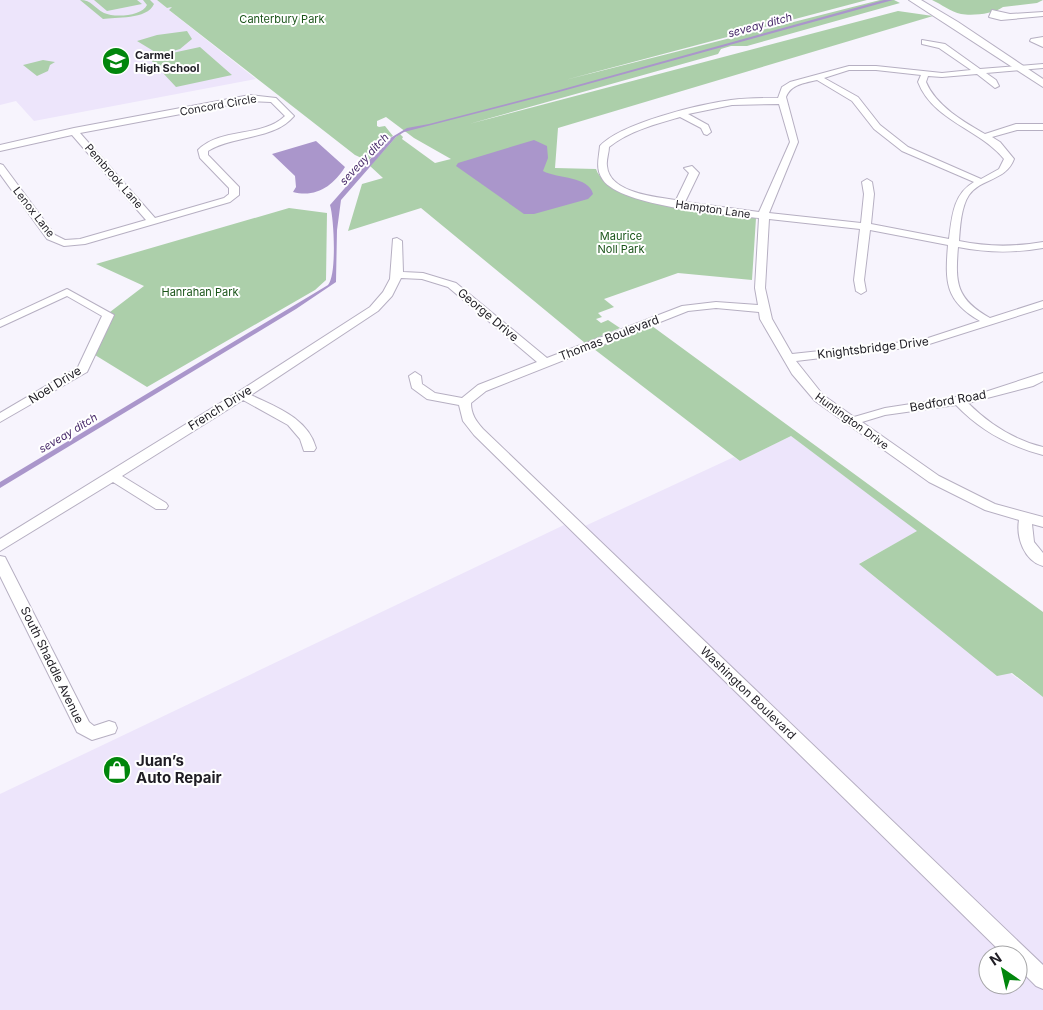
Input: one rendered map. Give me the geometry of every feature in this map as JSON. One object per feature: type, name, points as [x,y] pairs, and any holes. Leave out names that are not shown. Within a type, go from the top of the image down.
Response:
[{"type":"main road","points":[[914,0],[1023,68],[1043,78]]},
{"type":"main road","points":[[922,0],[949,15],[1043,84]]},
{"type":"street","points":[[1009,16],[1043,14]]},
{"type":"street","points":[[1043,39],[1034,41],[1043,45]]},
{"type":"street","points":[[925,42],[942,46],[993,82],[995,86]]},
{"type":"street","points":[[782,101],[783,92],[789,86],[837,70],[860,68],[952,75],[1043,66]]},
{"type":"street","points":[[925,74],[922,82],[926,92],[958,122],[1003,149],[1009,162],[1004,169],[981,182],[964,195],[952,243],[954,291],[964,304],[988,321]]},
{"type":"street","points":[[816,76],[855,99],[878,128],[895,143],[914,155],[981,182]]},
{"type":"street","name":"Concord Circle","points":[[0,148],[74,131],[250,98],[269,99],[288,112],[289,118],[280,125],[217,142],[203,150],[203,156],[236,190],[231,198],[218,204],[76,242]]},
{"type":"street","name":"Hampton Lane","points":[[782,101],[730,102],[615,137],[605,146],[602,167],[607,179],[622,191],[642,198],[763,216],[865,226],[952,243],[1000,250],[1022,250],[1043,245]]},
{"type":"street","name":"Huntington Drive","points":[[782,101],[794,142],[766,203],[763,216],[760,288],[762,309],[788,358],[810,390],[852,422],[949,488],[990,507],[1043,522]]},
{"type":"street","points":[[683,115],[705,127],[707,132]]},
{"type":"street","points":[[984,137],[1016,127],[1043,126]]},
{"type":"street","name":"Pembrook Lane","points":[[74,131],[154,222]]},
{"type":"street","name":"Lenox Lane","points":[[0,167],[4,178],[51,236],[59,241],[76,242]]},
{"type":"street","points":[[679,204],[694,173],[688,168]]},
{"type":"street","points":[[861,291],[859,280],[869,194],[867,182]]},
{"type":"street","name":"French Drive","points":[[0,546],[374,310],[390,292],[398,275],[400,261],[397,241]]},
{"type":"street","name":"George Drive","points":[[398,275],[423,276],[452,285],[544,362]]},
{"type":"street","name":"Noel Drive","points":[[0,324],[63,294],[70,293],[108,315],[85,366],[0,418]]},
{"type":"street","name":"Knightsbridge Drive","points":[[788,358],[923,344],[1043,304]]},
{"type":"street","name":"Thomas Boulevard","points":[[465,402],[482,388],[544,362],[686,308],[716,305],[762,309]]},
{"type":"street","points":[[415,376],[416,385],[431,396],[465,402]]},
{"type":"street","name":"Bedford Road","points":[[852,422],[878,412],[958,400],[1014,388],[1043,378]]},
{"type":"street","points":[[242,395],[296,424],[308,438],[309,448]]},
{"type":"street","points":[[958,400],[979,421],[999,435],[1020,445],[1043,451]]},
{"type":"street","name":"Washington Boulevard","points":[[465,402],[464,408],[470,422],[494,447],[1043,978]]},
{"type":"street","points":[[113,476],[161,506]]},
{"type":"street","points":[[1026,518],[1024,536],[1027,545],[1043,562]]},
{"type":"street","name":"South Shaddle Avenue","points":[[0,561],[4,577],[82,727],[92,733],[109,728]]},
{"type":"shaded area","name":"Carmel High School","points":[[0,0],[157,0],[167,8],[174,8],[170,11],[256,79],[34,121],[16,101],[0,105]]},
{"type":"shaded area","points":[[884,0],[893,0],[559,92],[404,132],[396,137],[341,200],[337,230],[336,282],[296,309],[0,488],[0,482],[328,285],[331,279],[334,259],[330,205],[387,140],[407,128],[556,91]]},
{"type":"shaded area","points":[[534,140],[547,146],[548,158],[543,171],[586,184],[593,194],[588,199],[534,214],[524,214],[456,166],[458,163]]},
{"type":"shaded area","points":[[316,141],[345,167],[335,180],[323,189],[309,193],[293,192],[296,187],[295,176],[272,154]]},
{"type":"shaded area","points":[[791,436],[918,531],[860,563],[1043,697],[1043,1010],[0,1010],[0,794],[564,525],[572,532],[734,457],[740,461]]},
{"type":"green space","points":[[80,0],[90,3],[109,15],[128,15],[140,12],[147,5],[143,0],[150,0],[154,4],[145,13],[123,18],[103,19]]},
{"type":"green space","points":[[94,0],[137,0],[142,4],[107,11]]},
{"type":"green space","points":[[157,0],[867,0],[565,80],[880,0],[894,0],[900,3],[747,46],[731,46],[721,49],[718,54],[469,124],[898,11],[933,16],[558,128],[555,168],[596,169],[605,181],[621,191],[643,199],[693,210],[756,218],[752,280],[678,273],[604,299],[614,307],[598,313],[602,317],[596,319],[601,323],[608,320],[620,328],[585,343],[421,208],[348,231],[362,184],[383,178],[370,166],[400,134],[403,137],[402,139],[435,163],[451,159],[414,138],[386,117],[377,121],[377,126],[385,126],[393,136],[391,137],[385,133],[382,134],[388,139],[368,161],[355,155],[169,10],[172,7],[167,8]]},
{"type":"green space","points":[[932,0],[1043,0],[1037,3],[1003,7],[989,13],[971,15],[957,13]]},
{"type":"green space","points":[[187,31],[192,39],[180,49],[160,55],[137,41],[157,35]]},
{"type":"green space","points":[[200,47],[232,75],[176,87],[149,58]]},
{"type":"green space","points":[[43,60],[55,62],[50,65],[48,71],[37,76],[23,65]]},
{"type":"green space","name":"Hanrahan Park","points":[[289,208],[327,213],[326,280],[315,290],[147,387],[95,355],[111,314],[110,312],[144,286],[96,264]]},
{"type":"green space","points":[[652,326],[1043,612],[1043,697],[1012,673],[997,676],[859,564],[917,531],[791,436],[740,461],[594,349]]},
{"type":"place","name":"Carmel High School","points":[[116,61]]},
{"type":"place","name":"Juan’s Auto Repair","points":[[117,770]]},
{"type":"park label","name":"Canterbury Park","points":[[282,19]]},
{"type":"park label","name":"Maurice Noll Park","points":[[621,242]]},
{"type":"water label","name":"seveay ditch","points":[[760,25]]},
{"type":"water label","name":"seveay ditch","points":[[364,159]]},
{"type":"water label","name":"seveay ditch","points":[[68,433]]}]
